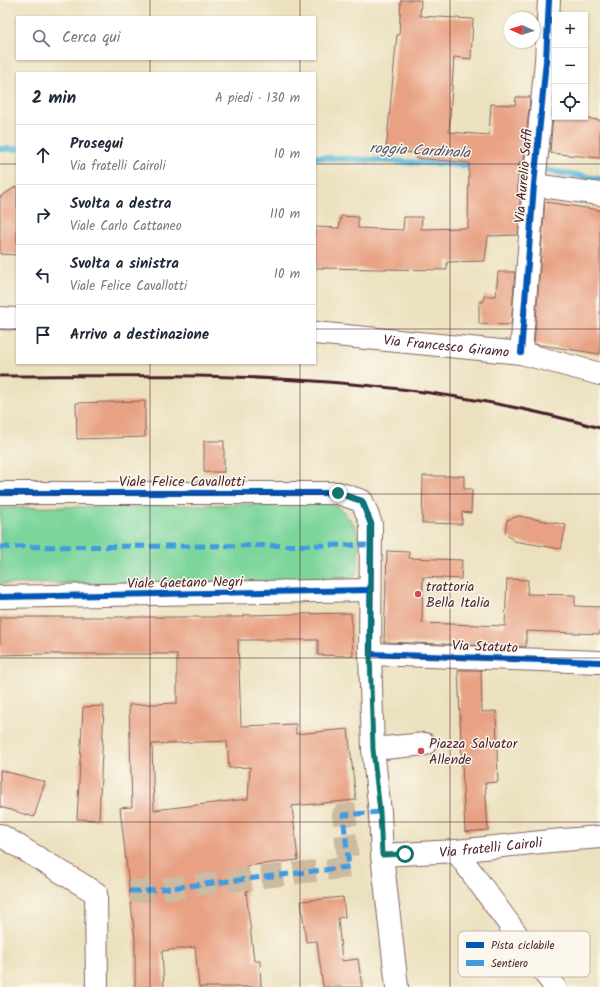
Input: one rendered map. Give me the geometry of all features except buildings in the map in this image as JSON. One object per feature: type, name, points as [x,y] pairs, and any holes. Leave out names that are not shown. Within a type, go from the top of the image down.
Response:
[{"type":"street","name":"Via Aurelio Saffi","points":[[521,353],[534,186],[546,61],[549,0]]},
{"type":"street","points":[[534,186],[600,194]]},
{"type":"street","points":[[0,318],[16,319]]},
{"type":"street","name":"Via Francesco Giramo","points":[[316,333],[521,353],[600,374]]},
{"type":"street","name":"Viale Felice Cavallotti","points":[[0,494],[338,493],[362,501],[371,524],[370,590]]},
{"type":"street","points":[[370,590],[370,654],[373,749],[380,812],[382,855],[397,987]]},
{"type":"street","name":"Viale Gaetano Negri","points":[[0,597],[370,590]]},
{"type":"street","name":"Via Statuto","points":[[370,654],[600,662]]},
{"type":"street","points":[[373,749],[425,744]]},
{"type":"street","points":[[0,835],[96,893],[97,987]]},
{"type":"street","name":"Via fratelli Cairoli","points":[[382,855],[456,851],[600,837]]},
{"type":"street","points":[[456,851],[514,931]]},
{"type":"street","points":[[548,977],[555,987]]},
{"type":"green space","points":[[323,503],[336,506],[345,513],[355,526],[359,538],[358,571],[351,579],[338,581],[0,584],[0,508]]},
{"type":"waterway","name":"roggia Cardinala","points":[[0,149],[16,149]]},
{"type":"waterway","name":"roggia Cardinala","points":[[316,157],[477,166]]},
{"type":"waterway","name":"roggia Cardinala","points":[[510,168],[524,168]]},
{"type":"waterway","name":"roggia Cardinala","points":[[544,170],[600,179]]},
{"type":"tunnel","points":[[130,891],[144,891],[349,867],[343,815],[380,812]]},
{"type":"railway","points":[[0,376],[209,376],[320,381],[441,394],[521,409],[600,428]]},
{"type":"marked path","points":[[0,547],[371,545]]},
{"type":"marked path","points":[[130,891],[144,891],[349,867],[343,815],[380,812]]},
{"type":"cycle path","points":[[521,353],[534,185],[546,61],[549,0]]},
{"type":"cycle path","points":[[0,493],[338,493],[362,501],[371,524],[370,654],[600,662]]},
{"type":"cycle path","points":[[0,597],[370,590]]},
{"type":"place","name":"trattoria Bella Italia","points":[[418,594]]},
{"type":"place","name":"Piazza Salvator Allende","points":[[421,751]]},
{"type":"route","points":[[338,493],[362,501],[371,524],[370,654],[373,749],[380,812],[382,855],[405,854]]}]
